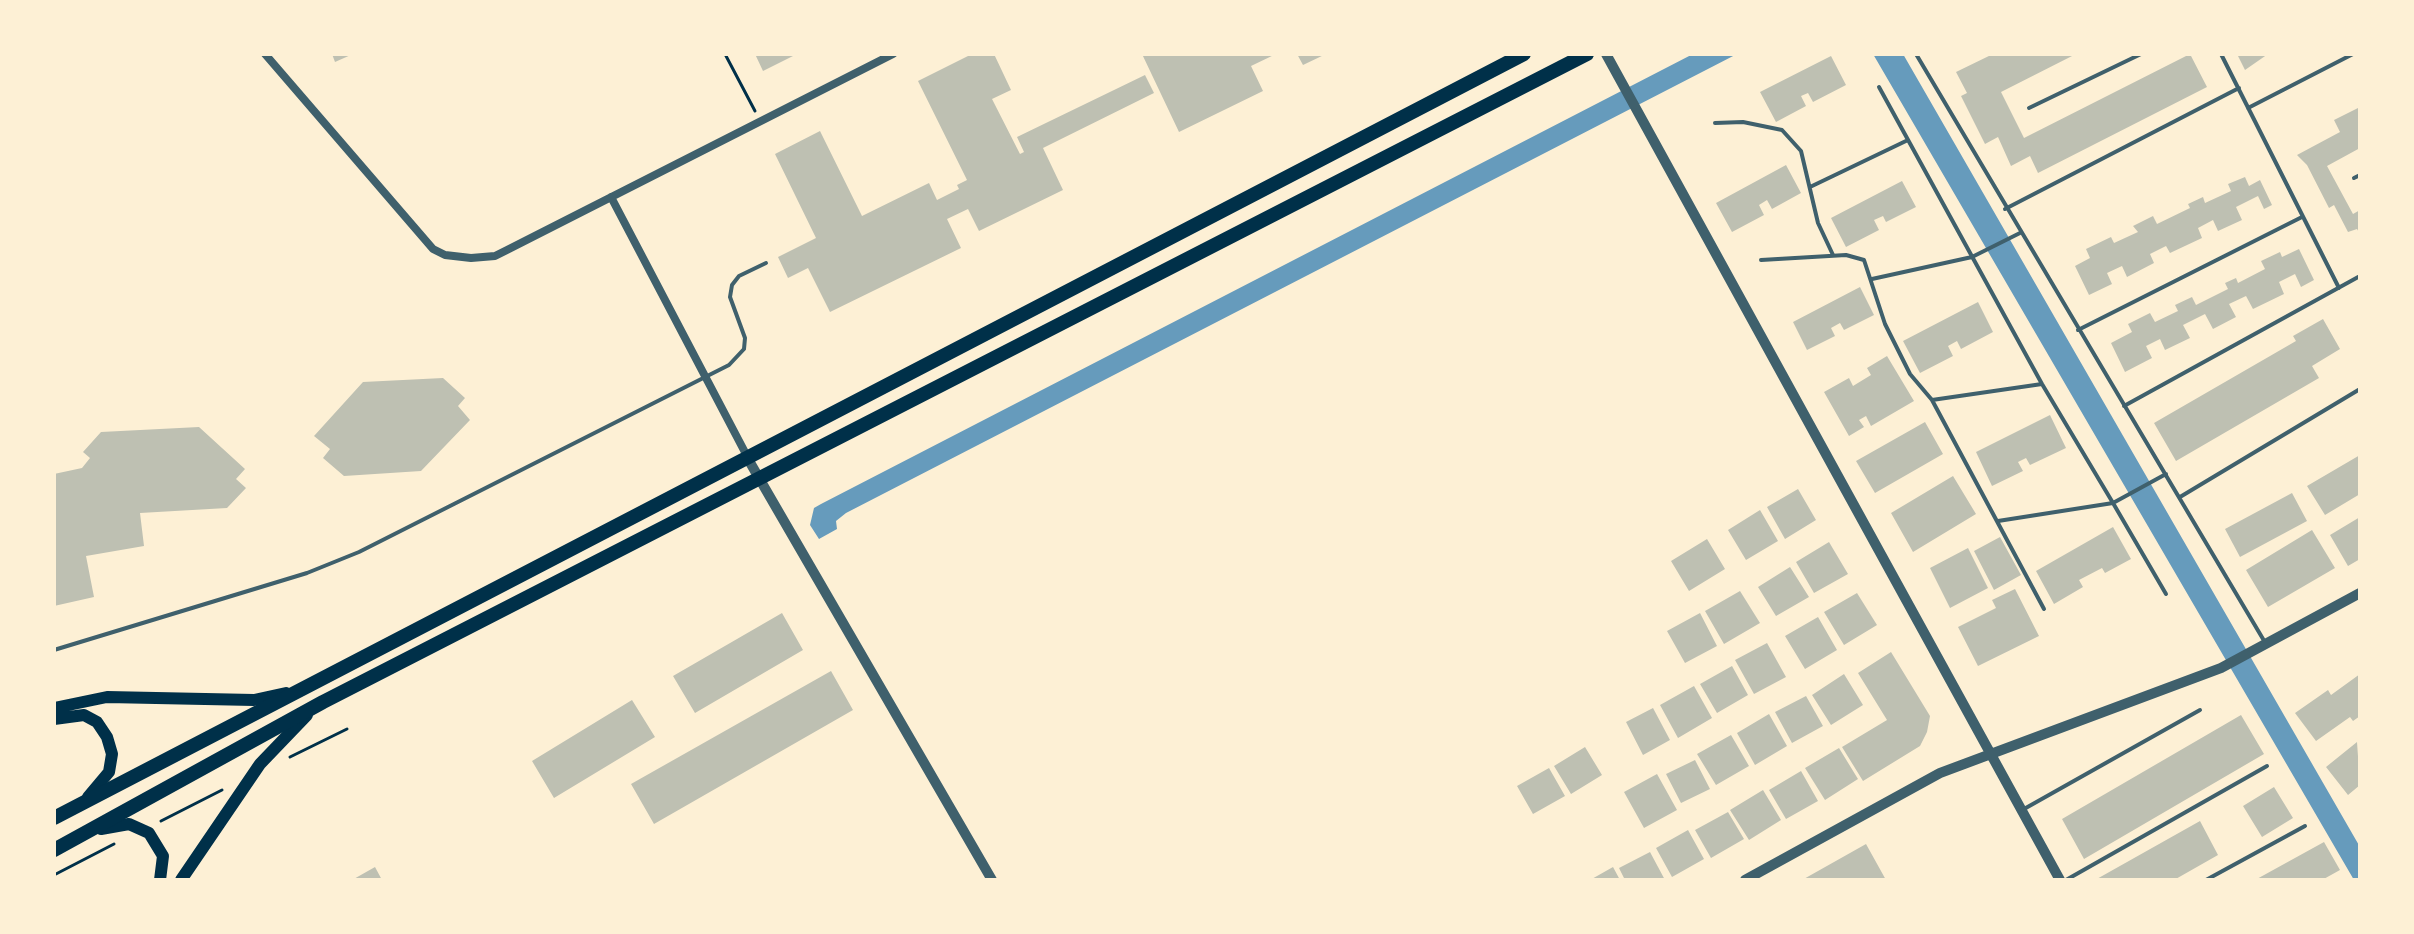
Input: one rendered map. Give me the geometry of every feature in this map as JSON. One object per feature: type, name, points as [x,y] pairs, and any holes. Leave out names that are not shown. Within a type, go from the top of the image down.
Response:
[{"type":"main road","points":[[54,818],[1524,54]]},
{"type":"main road","points":[[54,850],[323,702],[1587,54]]},
{"type":"main road","points":[[54,708],[124,696],[254,700],[308,686]]},
{"type":"main road","points":[[181,880],[272,748],[323,702]]},
{"type":"main road","points":[[54,719],[72,714],[89,717],[101,727],[111,748],[112,761],[103,782],[73,809]]},
{"type":"main road","points":[[86,833],[120,824],[144,829],[162,850],[164,868],[160,880]]},
{"type":"street","points":[[265,54],[433,249],[445,255],[471,258],[495,256],[893,54]]},
{"type":"street","points":[[1606,54],[2063,880]]},
{"type":"street","points":[[611,197],[759,479],[992,880]]},
{"type":"street","points":[[1745,880],[1940,773],[2221,668],[2360,593]]},
{"type":"lane","points":[[1916,54],[2005,209],[2180,497],[2262,648]]},
{"type":"lane","points":[[2029,108],[2139,54]]},
{"type":"lane","points":[[2221,54],[2339,288]]},
{"type":"lane","points":[[2248,108],[2353,54]]},
{"type":"lane","points":[[1879,87],[2042,384],[2166,594]]},
{"type":"lane","points":[[2005,209],[2239,88]]},
{"type":"lane","points":[[1715,123],[1743,122],[1782,130],[1801,151],[1818,223],[1833,255]]},
{"type":"lane","points":[[1810,187],[1908,140]]},
{"type":"lane","points":[[2078,330],[2302,217]]},
{"type":"lane","points":[[1872,279],[1972,257],[2020,233]]},
{"type":"lane","points":[[1761,260],[1833,255],[1864,260],[1885,324],[1910,374],[1932,400],[2044,609]]},
{"type":"lane","points":[[54,650],[307,573],[359,552],[729,365],[744,349],[745,338],[730,297],[732,285],[739,276],[766,263]]},
{"type":"lane","points":[[2124,406],[2360,276]]},
{"type":"lane","points":[[1932,400],[2042,384]]},
{"type":"lane","points":[[2180,497],[2360,389]]},
{"type":"lane","points":[[1998,521],[2113,503],[2166,474]]},
{"type":"lane","points":[[2022,810],[2200,710]]},
{"type":"lane","points":[[2063,880],[2267,766]]},
{"type":"lane","points":[[2206,880],[2305,826]]},
{"type":"path","points":[[725,54],[760,121]]},
{"type":"path","points":[[54,875],[103,849]]},
{"type":"water","points":[[1693,54],[1737,54],[846,513],[836,521],[837,529],[819,539],[810,525],[814,508],[821,504]]},
{"type":"water","points":[[1873,54],[1903,54],[2360,847],[2360,880],[2354,880]]},
{"type":"building","points":[[332,54],[353,54],[335,62]]},
{"type":"building","points":[[755,54],[797,54],[763,71]]},
{"type":"building","points":[[972,54],[994,54],[1011,90],[992,99],[1020,154],[1024,152],[1017,137],[1145,75],[1154,93],[1043,148],[1063,190],[979,231],[968,209],[947,219],[961,248],[830,312],[808,268],[788,278],[778,257],[816,238],[775,154],[820,131],[862,216],[929,183],[937,200],[959,189],[957,185],[967,180],[918,81]]},
{"type":"building","points":[[1142,54],[1276,54],[1251,66],[1263,91],[1179,132]]},
{"type":"building","points":[[1297,54],[1326,54],[1303,65]]},
{"type":"building","points":[[1993,54],[2076,54],[2001,92],[2024,138],[2190,54],[2207,87],[2038,173],[2030,156],[2011,166],[1998,137],[1985,144],[1961,96],[1967,93],[1956,72]]},
{"type":"building","points":[[2237,54],[2268,54],[2245,70]]},
{"type":"building","points":[[1831,56],[1846,85],[1813,102],[1808,93],[1801,96],[1806,106],[1776,122],[1760,92]]},
{"type":"building","points":[[2360,107],[2360,148],[2327,166],[2353,214],[2360,210],[2360,234],[2357,229],[2348,232],[2334,205],[2329,208],[2307,165],[2297,155],[2340,132],[2334,120]]},
{"type":"building","points":[[1786,165],[1801,193],[1772,209],[1767,200],[1759,205],[1764,215],[1732,232],[1716,203]]},
{"type":"building","points":[[2245,177],[2249,186],[2260,180],[2272,205],[2264,209],[2258,196],[2236,207],[2242,220],[2218,231],[2213,220],[2198,228],[2202,238],[2170,253],[2166,246],[2150,254],[2154,263],[2127,277],[2122,266],[2107,273],[2112,284],[2089,295],[2075,266],[2090,258],[2086,249],[2111,237],[2114,243],[2138,232],[2133,226],[2153,216],[2157,224],[2190,208],[2188,204],[2203,197],[2205,203],[2231,191],[2228,184]]},
{"type":"building","points":[[1902,181],[1916,207],[1886,222],[1883,216],[1874,220],[1879,230],[1846,247],[1831,218]]},
{"type":"building","points":[[2299,249],[2314,280],[2301,287],[2295,274],[2279,282],[2284,294],[2253,309],[2246,296],[2229,304],[2236,317],[2213,329],[2205,314],[2183,325],[2190,338],[2165,350],[2160,339],[2146,346],[2152,358],[2125,372],[2111,343],[2132,332],[2128,324],[2150,313],[2155,322],[2178,311],[2175,305],[2192,297],[2196,305],[2228,289],[2225,283],[2236,278],[2238,283],[2265,269],[2261,261],[2280,252],[2282,257]]},
{"type":"building","points":[[1860,287],[1874,315],[1844,330],[1840,323],[1831,328],[1835,336],[1807,350],[1793,322]]},
{"type":"building","points":[[1978,302],[1993,332],[1961,349],[1957,341],[1948,346],[1953,356],[1920,373],[1903,341]]},
{"type":"building","points":[[2323,319],[2340,349],[2312,366],[2319,378],[2176,461],[2154,423],[2296,341],[2293,336]]},
{"type":"building","points":[[1887,356],[1914,401],[1871,426],[1866,416],[1859,420],[1864,427],[1849,436],[1824,392],[1849,378],[1853,386],[1871,375],[1867,368]]},
{"type":"building","points":[[443,378],[465,398],[458,406],[470,420],[421,471],[344,476],[323,458],[330,449],[314,436],[363,382]]},
{"type":"building","points":[[2050,415],[2066,448],[2030,465],[2026,458],[2018,462],[2023,471],[1992,486],[1976,452]]},
{"type":"building","points":[[1925,422],[1943,454],[1875,493],[1856,461]]},
{"type":"building","points":[[199,427],[245,469],[236,479],[246,488],[227,508],[140,513],[144,546],[86,556],[94,597],[54,606],[54,474],[82,468],[90,458],[83,452],[101,432]]},
{"type":"building","points":[[2360,455],[2360,494],[2325,515],[2307,486]]},
{"type":"building","points":[[1953,476],[1976,514],[1913,552],[1891,513]]},
{"type":"building","points":[[1798,489],[1816,520],[1785,539],[1767,507]]},
{"type":"building","points":[[2292,493],[2307,521],[2240,557],[2225,529]]},
{"type":"building","points":[[1760,510],[1778,541],[1746,560],[1728,530]]},
{"type":"building","points":[[2360,517],[2360,559],[2348,566],[2330,535]]},
{"type":"building","points":[[2113,527],[2131,559],[2105,573],[2102,568],[2079,580],[2083,587],[2054,604],[2036,571]]},
{"type":"building","points":[[2312,530],[2335,568],[2268,607],[2246,570]]},
{"type":"building","points":[[2000,537],[2021,575],[1994,590],[1974,551]]},
{"type":"building","points":[[1707,539],[1725,569],[1689,591],[1671,561]]},
{"type":"building","points":[[1829,542],[1848,574],[1814,593],[1796,562]]},
{"type":"building","points":[[1968,548],[1988,588],[1950,608],[1930,568]]},
{"type":"building","points":[[1790,567],[1809,597],[1776,616],[1758,587]]},
{"type":"building","points":[[2015,589],[2039,636],[1978,666],[1958,627],[1996,608],[1992,600]]},
{"type":"building","points":[[1740,591],[1760,623],[1724,644],[1705,611]]},
{"type":"building","points":[[1857,593],[1877,625],[1844,645],[1824,612]]},
{"type":"building","points":[[782,613],[803,650],[695,713],[673,676]]},
{"type":"building","points":[[1700,613],[1717,646],[1685,663],[1667,631]]},
{"type":"building","points":[[1818,617],[1837,650],[1805,669],[1785,636]]},
{"type":"building","points":[[1767,643],[1786,677],[1754,694],[1735,660]]},
{"type":"building","points":[[1891,652],[1930,716],[1927,732],[1920,746],[1863,781],[1842,747],[1887,720],[1858,673]]},
{"type":"building","points":[[1732,666],[1748,695],[1717,713],[1700,684]]},
{"type":"building","points":[[831,671],[853,710],[654,824],[631,784]]},
{"type":"building","points":[[1844,674],[1863,705],[1831,725],[1812,695]]},
{"type":"building","points":[[2360,674],[2360,716],[2353,721],[2350,717],[2316,741],[2295,713],[2328,690],[2331,695]]},
{"type":"building","points":[[1694,686],[1712,718],[1678,738],[1660,705]]},
{"type":"building","points":[[1806,696],[1823,726],[1792,743],[1775,712]]},
{"type":"building","points":[[632,700],[655,737],[554,798],[532,761]]},
{"type":"building","points":[[1653,708],[1670,740],[1643,755],[1626,722]]},
{"type":"building","points":[[1769,714],[1787,746],[1755,765],[1737,733]]},
{"type":"building","points":[[2241,715],[2264,754],[2084,859],[2062,819]]},
{"type":"building","points":[[1731,735],[1749,766],[1716,785],[1697,754]]},
{"type":"building","points":[[2357,742],[2360,785],[2348,795],[2326,767]]},
{"type":"building","points":[[1585,747],[1602,775],[1571,794],[1554,766]]},
{"type":"building","points":[[1839,748],[1858,779],[1825,800],[1805,768]]},
{"type":"building","points":[[1695,760],[1710,789],[1681,803],[1666,774]]},
{"type":"building","points":[[1549,768],[1565,796],[1533,814],[1517,786]]},
{"type":"building","points":[[1801,771],[1818,801],[1786,819],[1769,790]]},
{"type":"building","points":[[1657,774],[1677,810],[1644,828],[1624,792]]},
{"type":"building","points":[[2274,787],[2293,818],[2262,837],[2243,806]]},
{"type":"building","points":[[1763,790],[1781,820],[1749,840],[1730,810]]},
{"type":"building","points":[[1728,812],[1744,839],[1711,858],[1695,830]]},
{"type":"building","points":[[2200,821],[2218,855],[2174,880],[2095,880]]},
{"type":"building","points":[[1688,830],[1704,859],[1672,877],[1656,848]]},
{"type":"building","points":[[2324,842],[2340,870],[2322,880],[2255,880]]},
{"type":"building","points":[[1866,844],[1886,880],[1802,880]]},
{"type":"building","points":[[1650,852],[1665,880],[1625,880],[1619,868]]},
{"type":"building","points":[[375,867],[382,880],[352,880]]},
{"type":"building","points":[[1613,867],[1620,880],[1590,880]]}]
